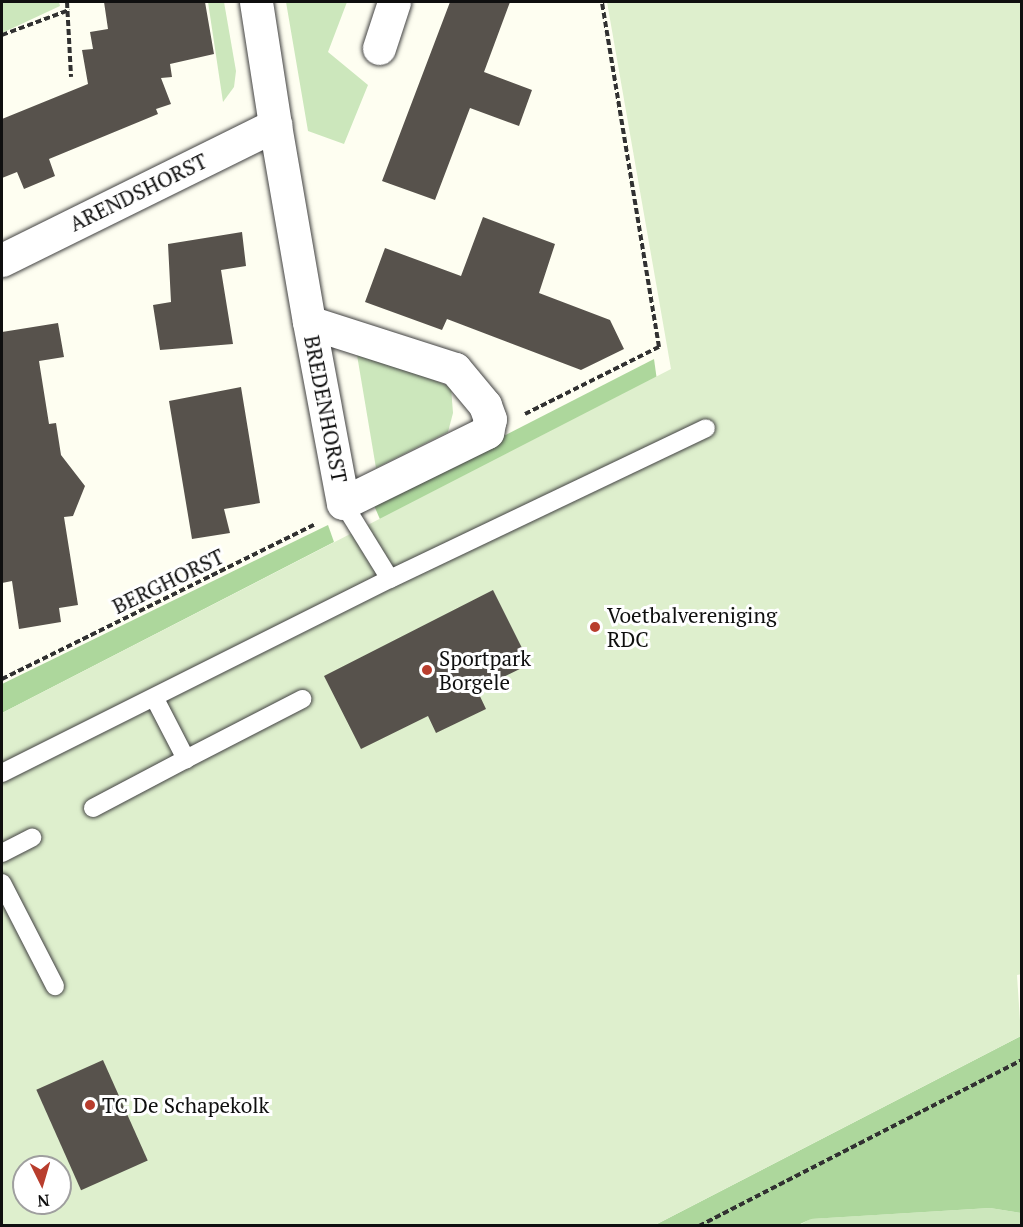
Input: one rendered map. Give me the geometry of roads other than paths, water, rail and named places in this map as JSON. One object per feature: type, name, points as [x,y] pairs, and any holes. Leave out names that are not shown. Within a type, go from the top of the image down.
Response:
[{"type":"street","name":"BREDENHORST","points":[[256,2],[309,322],[343,503],[487,432],[490,418],[485,405],[454,369],[309,322]]},
{"type":"street","points":[[378,48],[394,2]]},
{"type":"street","name":"ARENDSHORST","points":[[2,260],[275,125]]},
{"type":"lane","points":[[2,773],[155,699],[390,579],[706,428]]},
{"type":"lane","points":[[343,503],[390,579]]},
{"type":"lane","points":[[155,699],[186,759]]},
{"type":"lane","points":[[93,808],[302,699]]},
{"type":"lane","points":[[2,853],[32,838]]},
{"type":"lane","points":[[2,884],[55,986]]},
{"type":"place","name":"Voetbalvereniging RDC","points":[[595,627]]},
{"type":"place","name":"Sportpark Borgele","points":[[427,670]]},
{"type":"place","name":"TC De Schapekolk","points":[[90,1105]]}]
